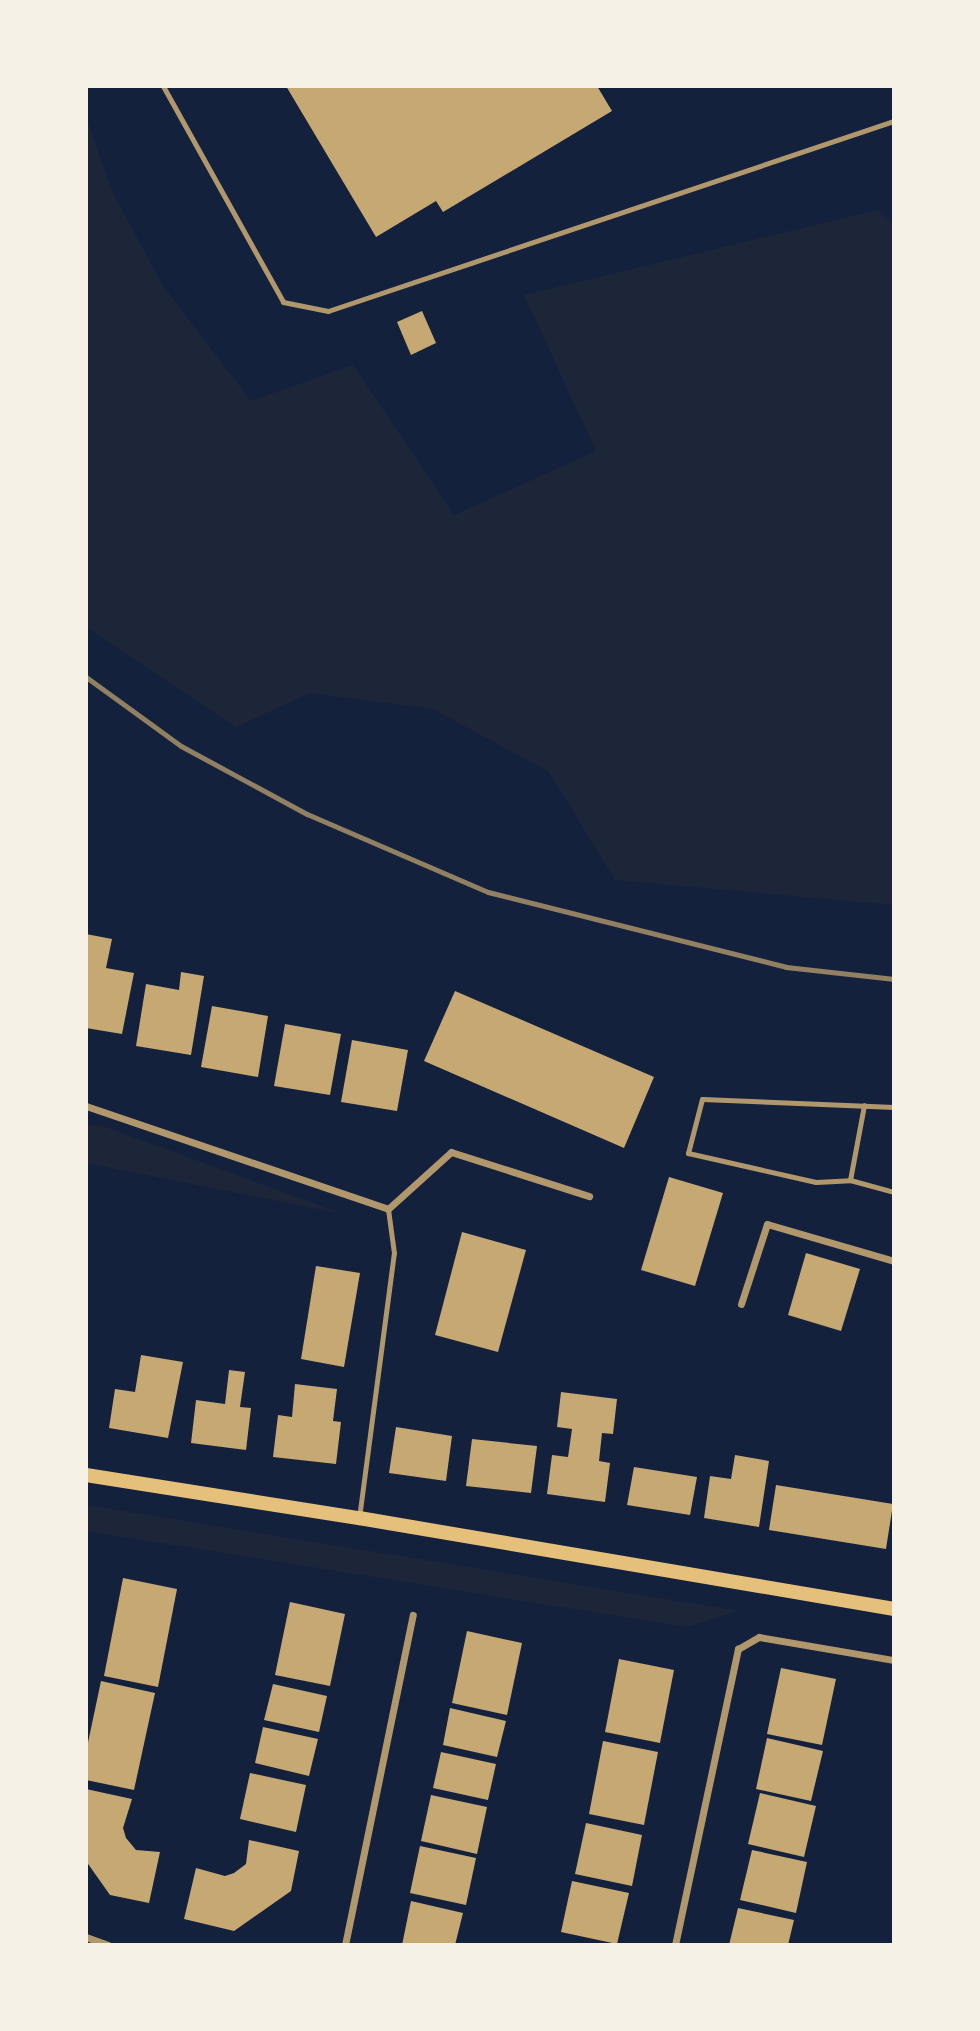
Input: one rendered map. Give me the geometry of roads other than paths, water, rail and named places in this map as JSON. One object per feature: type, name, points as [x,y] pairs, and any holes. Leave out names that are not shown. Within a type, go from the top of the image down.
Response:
[{"type":"main road","points":[[86,1475],[359,1518],[894,1609]]},
{"type":"street","points":[[86,1106],[388,1209],[451,1152],[589,1196]]},
{"type":"street","points":[[741,1304],[767,1224],[894,1261]]},
{"type":"street","points":[[345,1945],[413,1615]]},
{"type":"street","points":[[675,1945],[738,1649],[759,1637],[894,1660]]},
{"type":"street","points":[[86,1937],[108,1945]]},
{"type":"lane","points":[[163,86],[283,302],[328,311],[894,121]]},
{"type":"lane","points":[[894,1107],[702,1099],[688,1153],[816,1182],[850,1180],[894,1192]]},
{"type":"lane","points":[[850,1180],[864,1105]]},
{"type":"lane","points":[[359,1518],[394,1253],[388,1209]]},
{"type":"railway","points":[[86,677],[181,746],[307,814],[488,892],[786,967],[894,979]]}]
